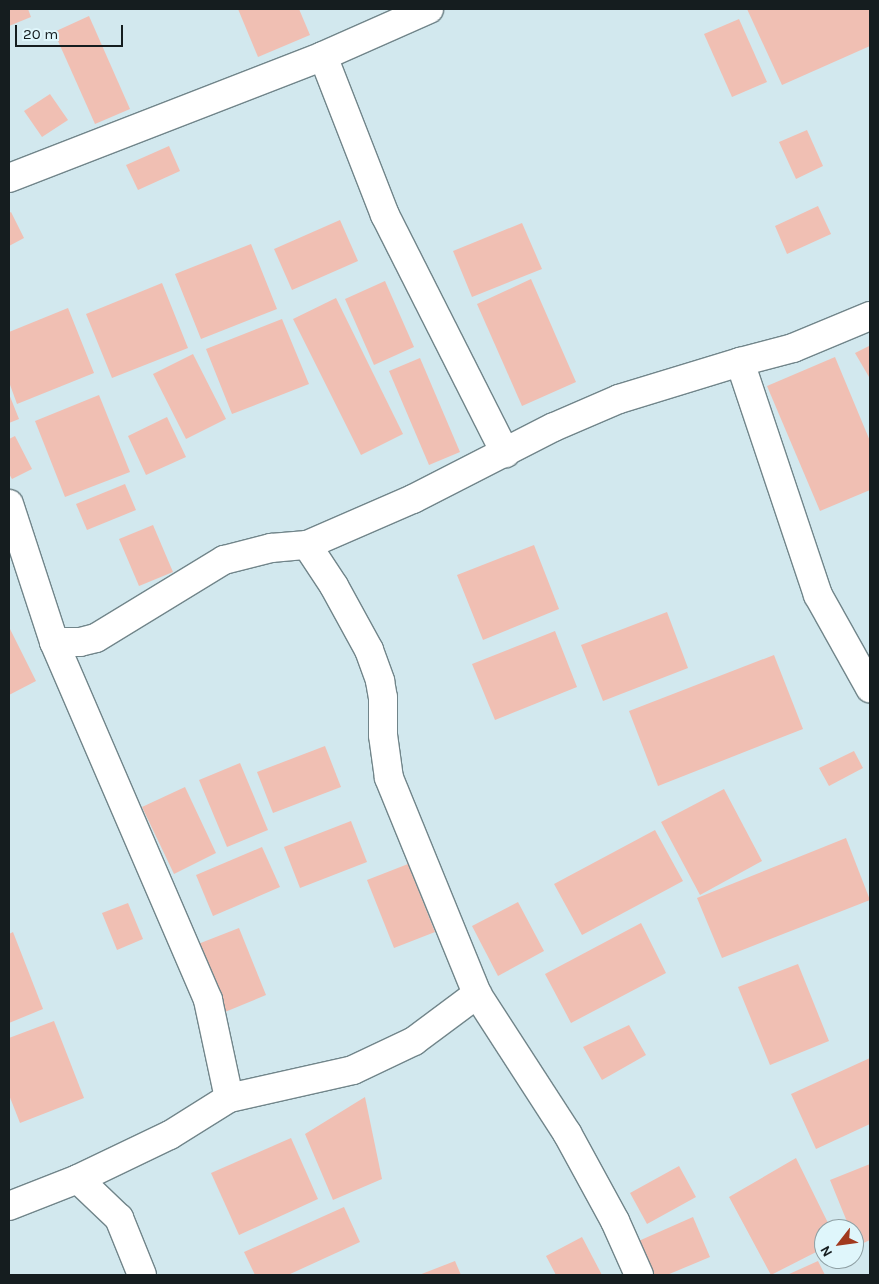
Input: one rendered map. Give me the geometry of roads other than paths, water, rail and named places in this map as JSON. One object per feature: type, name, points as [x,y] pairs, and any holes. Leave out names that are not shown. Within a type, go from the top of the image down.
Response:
[{"type":"street","points":[[9,178],[322,56],[429,9]]},
{"type":"street","points":[[322,56],[385,215],[505,454]]},
{"type":"street","points":[[54,642],[80,642],[96,638],[224,560],[271,548],[307,545],[412,500],[505,454],[554,427],[619,399],[793,348],[870,316]]},
{"type":"street","points":[[740,362],[818,595],[870,688]]},
{"type":"street","points":[[9,504],[54,642],[208,1000],[229,1098]]},
{"type":"street","points":[[307,545],[334,586],[369,650],[380,681],[383,698],[382,735],[389,778],[477,994],[567,1133],[616,1221],[639,1275]]},
{"type":"street","points":[[9,1206],[78,1179],[170,1135],[229,1098],[354,1070],[414,1041],[477,994]]},
{"type":"street","points":[[78,1179],[119,1218],[142,1275]]}]
